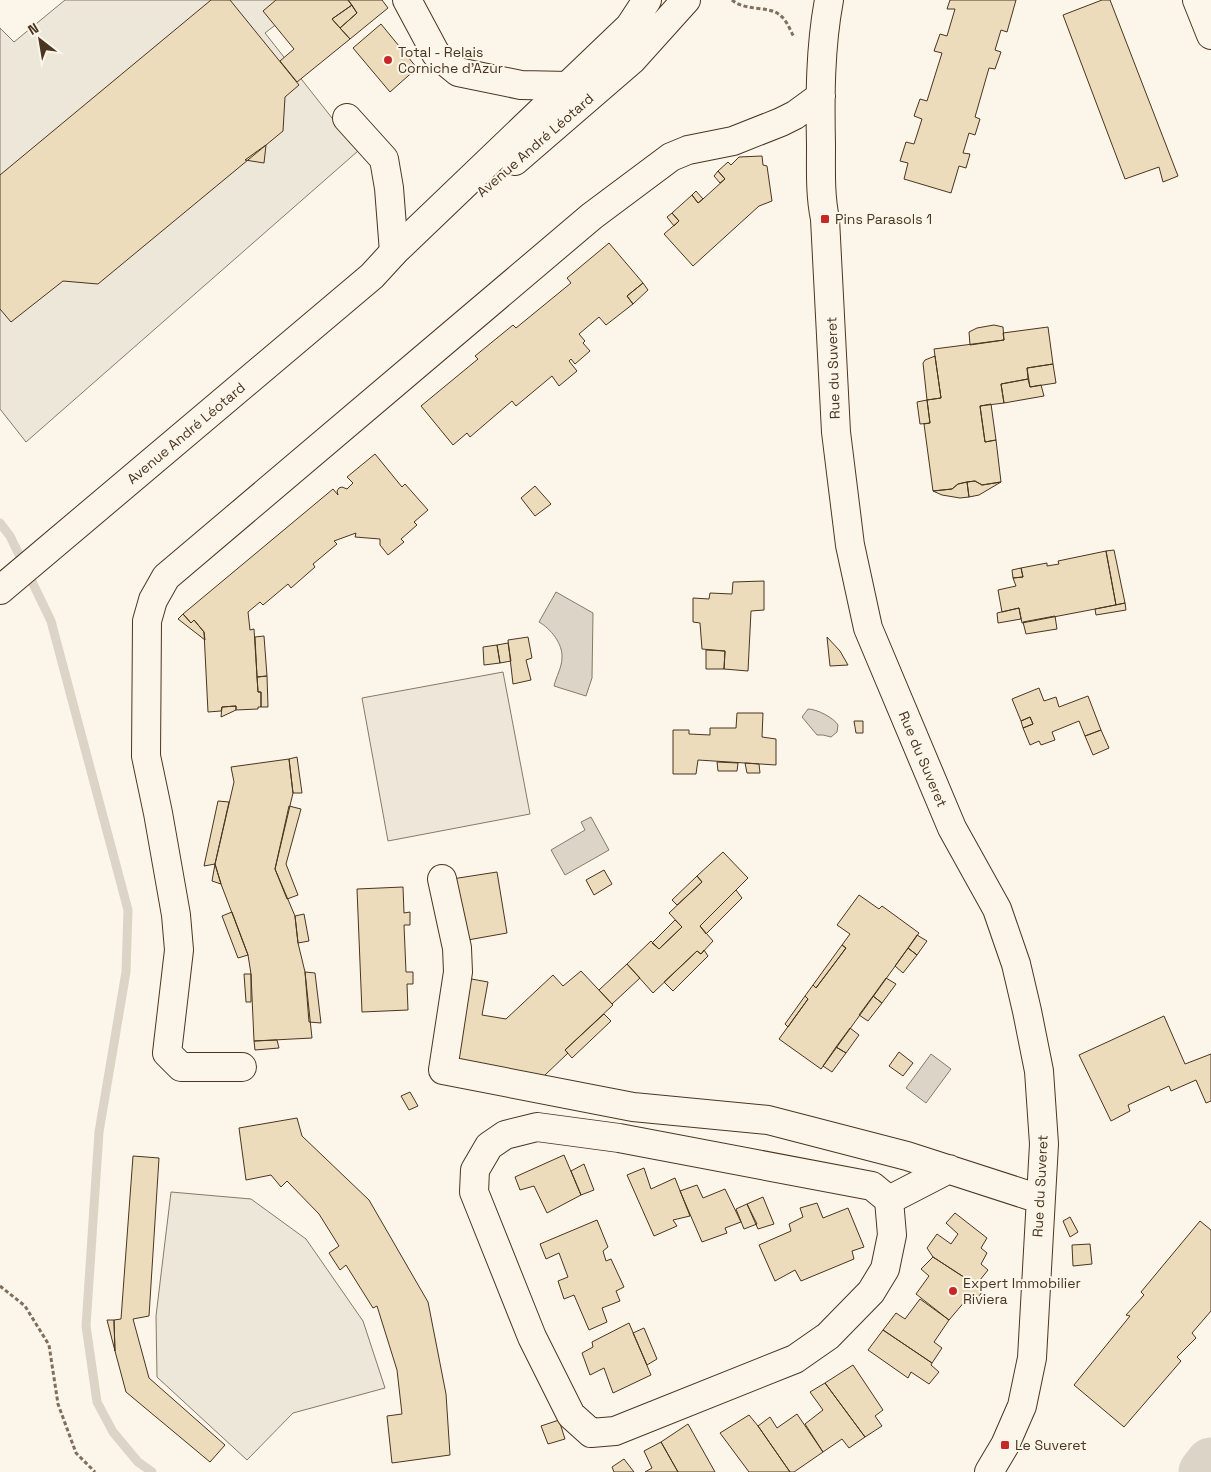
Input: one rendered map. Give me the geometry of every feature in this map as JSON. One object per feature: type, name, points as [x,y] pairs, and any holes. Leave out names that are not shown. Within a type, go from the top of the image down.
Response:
[{"type":"street","points":[[407,0],[436,54],[458,72],[521,85],[569,86]]},
{"type":"street","name":"Avenue André Léotard","points":[[0,590],[372,276],[394,252],[630,26],[647,0]]},
{"type":"street","name":"Avenue André Léotard","points":[[372,276],[404,260],[588,99],[632,60],[686,0]]},
{"type":"street","name":"Rue du Suveret","points":[[814,0],[824,29]]},
{"type":"street","name":"Rue du Suveret","points":[[829,0],[824,29],[821,96],[821,201],[825,219],[836,432],[850,546],[868,628],[952,828],[996,909],[1016,964],[1039,1071],[1044,1144],[1032,1358],[1022,1406],[1005,1445],[988,1472]]},
{"type":"street","points":[[1197,0],[1211,35]]},
{"type":"street","points":[[242,1066],[181,1067],[167,1053],[178,950],[174,906],[146,756],[147,621],[153,600],[166,577],[592,216],[671,157],[688,150],[733,141],[781,122],[795,116],[821,96]]},
{"type":"street","points":[[348,118],[384,159],[389,188],[394,252]]},
{"type":"street","points":[[442,879],[457,948],[458,972],[442,1070],[633,1108],[768,1120],[908,1156],[1040,1199]]},
{"type":"street","points":[[537,1127],[619,1138],[872,1186],[889,1200],[892,1235],[885,1269],[871,1292],[828,1336],[795,1360],[615,1432],[591,1433],[571,1415],[536,1346],[474,1192],[475,1170],[489,1146],[505,1135],[537,1127]]},
{"type":"street","points":[[889,1200],[949,1169]]},
{"type":"path","points":[[732,0],[739,6],[771,11],[781,15],[796,39]]},
{"type":"path","points":[[0,1286],[25,1306],[49,1345],[58,1404],[76,1453],[95,1472]]},
{"type":"shaded area","points":[[65,0],[308,0],[265,33],[358,151],[26,442],[0,409],[0,28],[14,42]]},
{"type":"shaded area","points":[[556,592],[593,613],[592,678],[586,696],[554,686],[561,665],[561,647],[548,629],[539,622]]},
{"type":"shaded area","points":[[503,672],[530,814],[388,841],[362,698]]},
{"type":"shaded area","points":[[808,709],[820,712],[833,720],[838,725],[837,732],[831,737],[817,735],[802,717]]},
{"type":"shaded area","points":[[591,817],[609,850],[565,875],[551,850],[585,830],[581,822]]},
{"type":"shaded area","points":[[931,1054],[951,1069],[926,1103],[906,1088]]},
{"type":"shaded area","points":[[171,1192],[251,1199],[306,1239],[363,1321],[385,1388],[293,1413],[247,1460],[157,1377],[156,1316]]},
{"type":"building","points":[[211,0],[230,0],[299,85],[285,97],[283,131],[98,284],[63,281],[11,322],[0,309],[0,175]]},
{"type":"building","points":[[276,0],[348,0],[352,5],[332,19],[350,39],[297,82],[280,61],[294,49],[263,11]]},
{"type":"building","points":[[348,0],[382,0],[388,8],[350,39],[340,28],[357,13]]},
{"type":"building","points":[[950,0],[1016,0],[1007,32],[1001,30],[995,50],[1001,52],[995,69],[989,68],[975,117],[980,119],[975,135],[969,133],[963,153],[970,154],[966,168],[959,166],[951,193],[904,179],[908,163],[900,161],[906,142],[914,144],[922,119],[914,116],[920,99],[927,101],[942,53],[934,51],[940,34],[947,36],[955,9],[947,9]]},
{"type":"building","points":[[1102,0],[1110,0],[1178,176],[1163,182],[1159,167],[1125,179],[1063,15]]},
{"type":"building","points":[[352,5],[357,13],[340,28],[332,19]]},
{"type":"building","name":"Total - Relais Corniche d'Azur","points":[[381,24],[417,68],[390,92],[353,48]]},
{"type":"building","points":[[266,145],[264,163],[245,160],[256,152]]},
{"type":"building","points":[[762,156],[763,165],[767,166],[772,201],[759,206],[693,266],[664,234],[679,221],[672,213],[692,195],[698,203],[725,179],[718,171],[728,162],[731,165],[739,157]]},
{"type":"building","points":[[718,171],[725,179],[720,183],[714,176]]},
{"type":"building","points":[[696,191],[703,199],[698,203],[692,195]]},
{"type":"building","points":[[672,213],[679,221],[674,226],[667,217]]},
{"type":"building","points":[[609,243],[643,283],[627,296],[633,304],[606,325],[599,317],[579,334],[585,341],[583,343],[590,351],[575,364],[571,359],[569,361],[577,371],[559,386],[552,376],[516,406],[512,401],[470,437],[467,433],[453,445],[421,406],[478,359],[475,356],[513,325],[516,328],[571,283],[567,278]]},
{"type":"building","points":[[643,283],[648,290],[633,304],[627,296]]},
{"type":"building","points":[[994,325],[1003,327],[1004,340],[970,345],[969,332],[977,328]]},
{"type":"building","points":[[1048,327],[1053,364],[1027,368],[1028,379],[1001,384],[1004,403],[980,406],[985,442],[996,440],[1001,482],[982,485],[975,481],[967,482],[958,484],[952,489],[933,491],[924,424],[930,423],[927,400],[941,398],[934,349],[1004,340],[1003,333]]},
{"type":"building","points":[[935,356],[941,398],[927,400],[923,363],[925,360]]},
{"type":"building","points":[[1053,364],[1056,383],[1030,387],[1027,368]]},
{"type":"building","points":[[1028,379],[1030,387],[1041,385],[1044,396],[1004,403],[1001,384]]},
{"type":"building","points":[[927,400],[930,423],[920,424],[917,402]]},
{"type":"building","points":[[991,404],[996,440],[985,442],[980,406]]},
{"type":"building","points":[[375,454],[402,487],[405,484],[428,510],[414,522],[417,525],[401,539],[404,542],[388,555],[380,545],[380,539],[355,537],[356,533],[334,541],[337,544],[313,564],[315,567],[291,588],[288,584],[263,605],[260,602],[248,612],[250,630],[254,629],[258,692],[261,692],[261,707],[258,707],[258,709],[236,710],[236,706],[222,707],[221,711],[208,712],[204,632],[194,620],[191,623],[183,614],[333,489],[338,495],[337,491],[339,488],[347,489],[353,483],[347,477]]},
{"type":"building","points":[[975,481],[982,485],[1001,482],[979,495],[969,497],[967,482]]},
{"type":"building","points":[[967,482],[969,497],[960,498],[942,495],[933,491],[952,489],[958,484]]},
{"type":"building","points":[[535,486],[551,504],[535,516],[521,498]]},
{"type":"building","points":[[1114,550],[1125,603],[1116,605],[1106,551]]},
{"type":"building","points":[[1106,551],[1116,605],[1022,623],[1019,608],[1002,612],[998,590],[1016,586],[1013,578],[1023,577],[1021,568],[1047,563],[1047,566],[1059,564],[1058,561]]},
{"type":"building","points":[[1021,568],[1023,577],[1013,578],[1012,570]]},
{"type":"building","points":[[764,581],[764,610],[751,611],[748,671],[724,669],[725,651],[702,649],[700,623],[693,622],[693,598],[709,599],[710,593],[732,594],[733,582]]},
{"type":"building","points":[[1125,603],[1126,610],[1096,615],[1095,609]]},
{"type":"building","points":[[1019,608],[1021,619],[998,623],[997,613]]},
{"type":"building","points":[[183,614],[191,623],[194,620],[204,632],[205,640],[178,619]]},
{"type":"building","points":[[1055,616],[1057,629],[1026,634],[1023,622]]},
{"type":"building","points":[[264,636],[267,676],[257,677],[255,637]]},
{"type":"building","points":[[528,637],[532,658],[526,660],[531,680],[513,684],[508,640]]},
{"type":"building","points":[[827,637],[840,651],[848,665],[830,666]]},
{"type":"building","points":[[508,643],[511,661],[500,663],[497,645]]},
{"type":"building","points":[[497,645],[500,663],[484,665],[483,647]]},
{"type":"building","points":[[706,650],[725,651],[724,669],[706,669]]},
{"type":"building","points":[[267,676],[268,707],[261,707],[261,692],[258,692],[257,677]]},
{"type":"building","points":[[1039,688],[1044,701],[1056,697],[1059,707],[1088,696],[1101,730],[1085,736],[1079,721],[1052,732],[1055,740],[1041,745],[1039,741],[1030,745],[1023,728],[1033,724],[1030,717],[1021,721],[1012,699]]},
{"type":"building","points":[[236,706],[236,710],[221,717],[222,707]]},
{"type":"building","points":[[737,713],[763,713],[762,737],[776,739],[776,765],[698,760],[696,774],[673,774],[673,730],[689,730],[689,734],[710,735],[710,728],[736,728]]},
{"type":"building","points":[[1030,717],[1033,724],[1023,728],[1021,721]]},
{"type":"building","points":[[854,721],[863,721],[863,733],[856,733]]},
{"type":"building","points":[[1101,730],[1109,748],[1093,755],[1085,736]]},
{"type":"building","points":[[297,757],[302,793],[293,793],[289,759]]},
{"type":"building","points":[[289,759],[293,793],[275,869],[295,916],[298,943],[305,972],[312,1038],[254,1041],[251,974],[248,955],[215,864],[234,782],[231,767]]},
{"type":"building","points":[[717,762],[738,763],[737,771],[718,771]]},
{"type":"building","points":[[745,763],[759,764],[760,773],[747,773]]},
{"type":"building","points":[[218,801],[229,802],[215,864],[204,866]]},
{"type":"building","points":[[289,806],[301,809],[286,864],[298,895],[287,899],[275,869]]},
{"type":"building","points":[[723,852],[748,878],[700,926],[713,941],[701,954],[697,951],[653,993],[627,964],[651,941],[659,949],[682,927],[669,913],[702,882],[697,876]]},
{"type":"building","points":[[215,864],[221,884],[212,881]]},
{"type":"building","points":[[604,870],[612,884],[594,895],[586,880]]},
{"type":"building","points":[[497,872],[507,933],[462,941],[452,879]]},
{"type":"building","points":[[697,876],[702,882],[677,905],[672,900]]},
{"type":"building","points":[[403,887],[404,913],[410,912],[410,925],[404,925],[406,972],[413,972],[413,984],[407,984],[408,1010],[362,1012],[357,889]]},
{"type":"building","points":[[736,890],[742,898],[706,934],[700,926]]},
{"type":"building","points":[[859,895],[879,909],[882,906],[919,933],[821,1069],[779,1039],[808,999],[805,996],[813,985],[816,988],[846,948],[842,945],[850,934],[837,925]]},
{"type":"building","points":[[232,912],[248,955],[238,958],[222,916]]},
{"type":"building","points":[[304,914],[309,941],[298,943],[295,916]]},
{"type":"building","points":[[675,920],[682,927],[659,949],[652,943]]},
{"type":"building","points":[[917,935],[927,941],[917,955],[908,948]]},
{"type":"building","points":[[842,945],[846,948],[816,988],[813,985]]},
{"type":"building","points":[[908,948],[917,955],[903,973],[895,966]]},
{"type":"building","points":[[704,950],[708,956],[673,991],[664,982],[697,951],[701,954]]},
{"type":"building","points":[[627,964],[640,978],[612,1004],[599,990]]},
{"type":"building","points":[[581,971],[613,1005],[565,1050],[568,1053],[544,1076],[453,1061],[466,978],[488,982],[482,1015],[506,1019],[553,975],[563,986]]},
{"type":"building","points":[[305,972],[315,973],[321,1023],[309,1022]]},
{"type":"building","points":[[244,974],[251,974],[251,1002],[246,1002]]},
{"type":"building","points":[[886,978],[896,984],[882,1003],[873,996]]},
{"type":"building","points":[[805,996],[808,999],[788,1027],[785,1024]]},
{"type":"building","points":[[873,996],[882,1003],[868,1021],[859,1015]]},
{"type":"building","points":[[604,1014],[611,1021],[572,1058],[565,1050]]},
{"type":"building","points":[[1164,1016],[1185,1064],[1211,1054],[1211,1101],[1206,1103],[1196,1080],[1171,1091],[1169,1086],[1128,1105],[1130,1111],[1111,1121],[1079,1055]]},
{"type":"building","points":[[850,1028],[859,1035],[846,1053],[836,1047]]},
{"type":"building","points":[[277,1040],[279,1048],[255,1050],[254,1041]]},
{"type":"building","points":[[836,1047],[846,1053],[832,1072],[823,1066]]},
{"type":"building","points":[[899,1052],[913,1063],[903,1076],[889,1066]]},
{"type":"building","points":[[410,1092],[418,1106],[409,1110],[401,1096]]},
{"type":"building","points":[[297,1118],[302,1136],[369,1200],[428,1302],[446,1394],[450,1455],[392,1463],[387,1416],[402,1414],[397,1370],[377,1306],[373,1308],[346,1265],[340,1270],[329,1253],[339,1246],[319,1214],[287,1181],[281,1187],[271,1175],[246,1180],[239,1128]]},
{"type":"building","points":[[564,1155],[581,1195],[547,1213],[534,1186],[520,1190],[515,1177]]},
{"type":"building","points":[[133,1156],[159,1158],[149,1316],[133,1319],[149,1378],[225,1445],[210,1462],[126,1392],[115,1351],[114,1320],[121,1319]]},
{"type":"building","points":[[584,1164],[594,1190],[581,1195],[571,1171]]},
{"type":"building","points":[[644,1168],[651,1189],[675,1178],[690,1216],[673,1220],[677,1226],[654,1236],[627,1175]]},
{"type":"building","points":[[697,1185],[703,1198],[725,1189],[741,1222],[725,1228],[727,1233],[702,1242],[680,1191]]},
{"type":"building","points":[[763,1197],[774,1224],[758,1229],[747,1204]]},
{"type":"building","points":[[817,1203],[823,1218],[848,1208],[864,1247],[852,1251],[854,1259],[801,1281],[795,1270],[775,1281],[759,1245],[791,1231],[789,1224],[803,1217],[800,1208]]},
{"type":"building","points":[[747,1204],[757,1224],[744,1229],[736,1209]]},
{"type":"building","points":[[955,1213],[987,1238],[981,1248],[987,1253],[981,1264],[988,1270],[976,1285],[933,1257],[927,1248],[937,1234],[951,1244],[958,1234],[946,1223]]},
{"type":"building","points":[[1070,1217],[1078,1232],[1070,1237],[1063,1221]]},
{"type":"building","points":[[597,1220],[608,1247],[603,1251],[606,1261],[611,1259],[624,1287],[616,1291],[620,1301],[602,1308],[607,1322],[589,1330],[574,1295],[564,1299],[558,1281],[568,1277],[559,1253],[546,1259],[540,1244]]},
{"type":"building","points":[[1200,1221],[1211,1230],[1211,1311],[1192,1333],[1196,1338],[1177,1357],[1181,1361],[1124,1427],[1074,1385],[1130,1316],[1126,1315],[1144,1295],[1141,1292]]},
{"type":"building","points":[[1090,1244],[1092,1264],[1073,1266],[1072,1245]]},
{"type":"building","points":[[933,1257],[976,1285],[982,1292],[973,1304],[966,1300],[949,1320],[916,1294],[929,1276],[921,1269]]},
{"type":"building","points":[[920,1299],[949,1320],[934,1342],[942,1348],[932,1363],[883,1330],[896,1313],[905,1319]]},
{"type":"building","points":[[107,1320],[114,1320],[115,1351]]},
{"type":"building","points":[[629,1323],[651,1375],[613,1393],[604,1368],[590,1375],[582,1353],[593,1347],[592,1342]]},
{"type":"building","points":[[644,1328],[657,1359],[647,1365],[633,1333]]},
{"type":"building","points":[[883,1330],[932,1363],[931,1365],[939,1372],[929,1384],[911,1372],[908,1378],[868,1350]]},
{"type":"building","points":[[853,1365],[883,1410],[875,1416],[882,1426],[865,1437],[825,1383]]},
{"type":"building","points":[[825,1383],[865,1437],[849,1448],[842,1439],[823,1452],[805,1424],[823,1410],[810,1392]]},
{"type":"building","points":[[797,1414],[823,1452],[794,1472],[790,1472],[758,1426],[770,1417],[777,1428]]},
{"type":"building","points":[[749,1415],[790,1472],[749,1472],[720,1433]]},
{"type":"building","points":[[559,1420],[565,1439],[548,1444],[541,1426]]},
{"type":"building","points":[[688,1424],[715,1472],[678,1472],[661,1442]]},
{"type":"building","points":[[661,1442],[678,1472],[645,1472],[652,1468],[644,1451]]},
{"type":"building","points":[[624,1459],[634,1472],[614,1472],[612,1467]]},
{"type":"waterway","points":[[0,523],[10,536],[51,621],[128,910],[126,972],[99,1132],[86,1326],[97,1402],[113,1432],[138,1462],[152,1472]]},
{"type":"waterway","points":[[1204,1472],[1211,1463]]},
{"type":"place","name":"Total - Relais Corniche d'Azur","points":[[388,60]]},
{"type":"place","name":"Pins Parasols 1","points":[[825,219]]},
{"type":"place","name":"Expert Immobilier Riviera","points":[[953,1291]]},
{"type":"place","name":"Le Suveret","points":[[1005,1445]]}]
